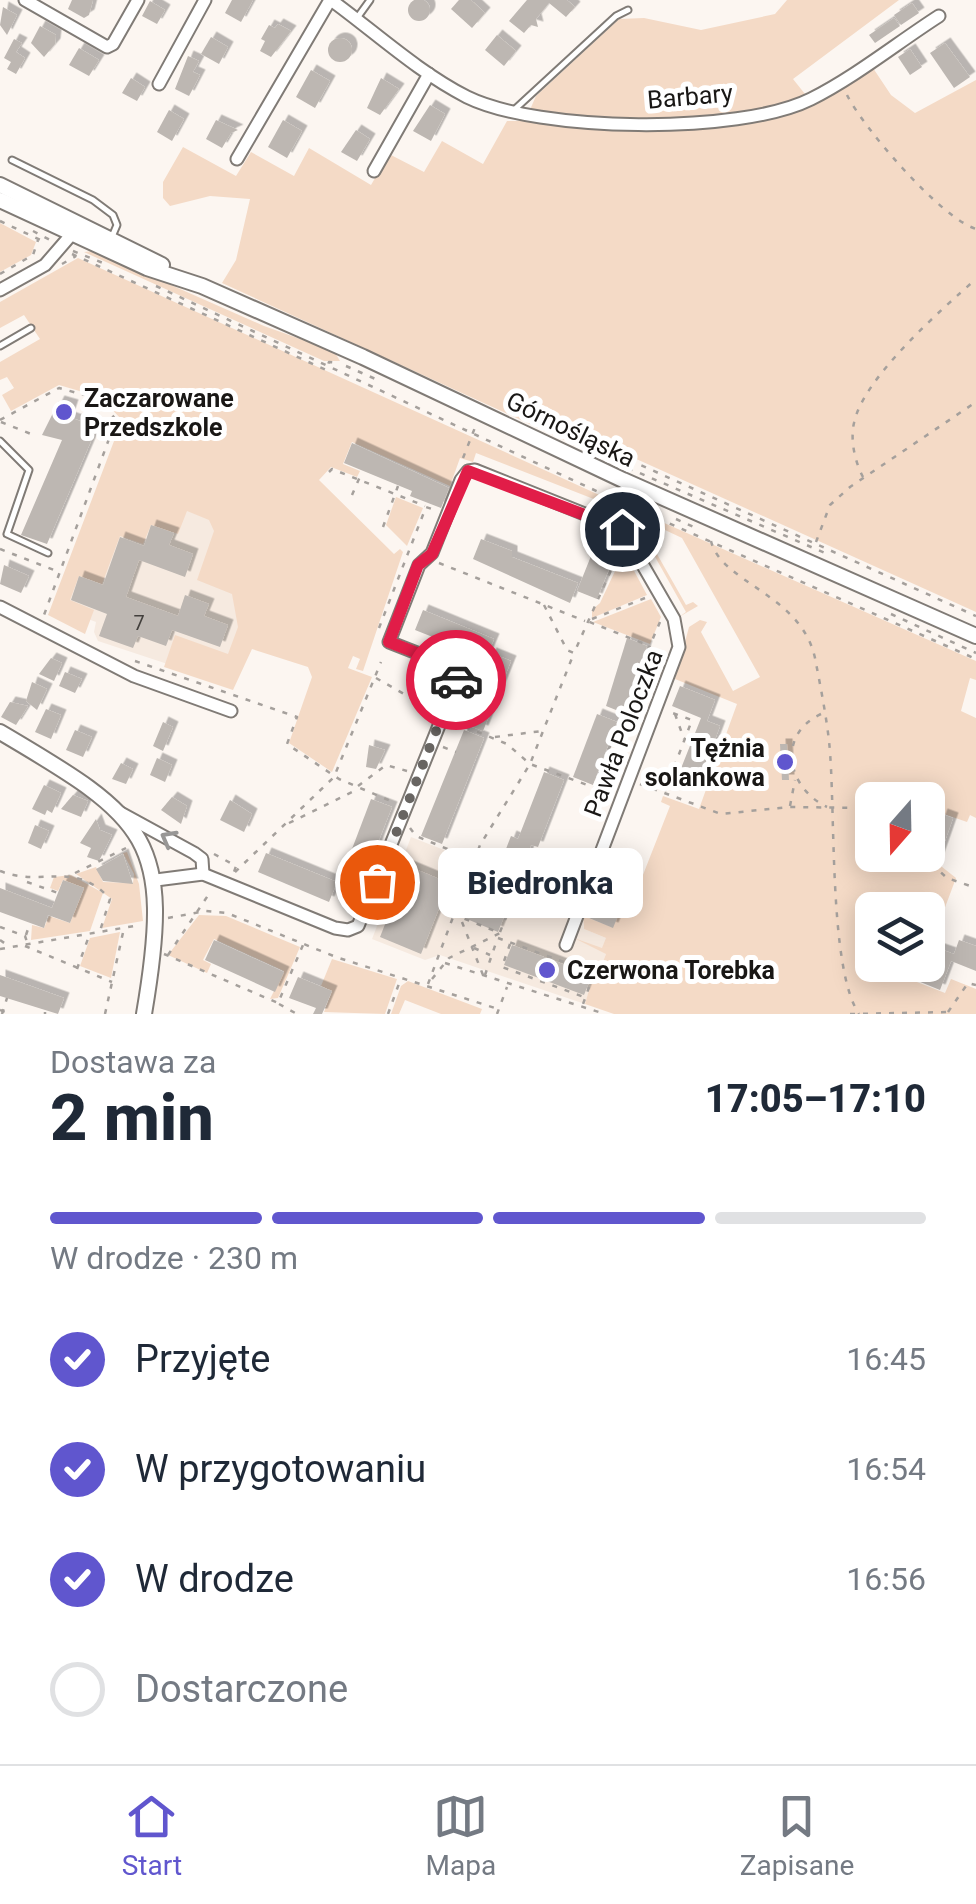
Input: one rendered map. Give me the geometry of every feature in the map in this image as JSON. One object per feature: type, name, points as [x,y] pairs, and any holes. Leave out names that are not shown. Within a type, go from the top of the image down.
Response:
[{"type":"street","points":[[25,0],[110,47],[138,0]]},
{"type":"street","points":[[159,84],[205,0]]},
{"type":"street","name":"Barbary","points":[[237,160],[330,0],[430,74],[507,113],[605,123],[682,124],[780,110],[810,100],[939,16]]},
{"type":"street","points":[[374,170],[430,74]]},
{"type":"street","name":"Górnośląska","points":[[0,186],[70,238],[111,239],[202,286],[976,636]]},
{"type":"street","name":"Górnośląska","points":[[0,200],[70,238],[202,286]]},
{"type":"street","points":[[0,290],[70,238]]},
{"type":"street","points":[[156,880],[203,874],[348,930],[364,916],[419,776],[449,718],[455,673],[445,664],[389,642],[418,565],[429,557],[468,471],[621,538],[643,488]]},
{"type":"street","name":"Pawła Poloczka","points":[[566,945],[679,647],[674,619],[621,538]]},
{"type":"street","points":[[0,607],[134,676],[231,711]]},
{"type":"street","points":[[0,732],[88,784],[119,812],[134,832],[156,880],[157,937],[144,1014]]},
{"type":"street","points":[[119,812],[194,853],[202,859],[203,874]]},
{"type":"lane","points":[[356,19],[370,0]]},
{"type":"lane","points":[[507,113],[524,103],[616,16],[628,10]]},
{"type":"lane","points":[[12,160],[103,207],[117,224],[111,239]]},
{"type":"lane","points":[[0,346],[31,328]]},
{"type":"lane","points":[[0,441],[29,470],[7,534],[48,554]]},
{"type":"path","points":[[840,80],[868,130],[956,221],[976,229]]},
{"type":"path","points":[[0,221],[38,239],[70,238],[326,370],[328,364]]},
{"type":"path","points":[[0,274],[33,256],[38,239]]},
{"type":"path","points":[[863,478],[853,425],[866,398],[924,328],[976,279]]},
{"type":"path","points":[[328,364],[340,362],[390,386]]},
{"type":"path","points":[[328,364],[976,659]]},
{"type":"path","points":[[0,421],[60,388],[99,399],[116,420],[44,617],[33,611]]},
{"type":"path","points":[[813,548],[830,505],[863,478],[976,402]]},
{"type":"path","points":[[0,421],[36,436]]},
{"type":"path","points":[[462,459],[476,426],[490,432]]},
{"type":"path","points":[[713,534],[635,506],[611,489],[625,458],[976,616]]},
{"type":"path","points":[[544,459],[594,482]]},
{"type":"path","points":[[329,472],[426,507]]},
{"type":"path","points":[[352,495],[362,472]]},
{"type":"path","points":[[383,527],[398,486]]},
{"type":"path","points":[[621,538],[625,551]]},
{"type":"path","points":[[428,984],[480,845],[530,764],[592,606],[600,602],[621,538]]},
{"type":"path","points":[[711,540],[715,555],[782,603],[804,632],[815,658],[828,738],[843,970],[859,1013]]},
{"type":"path","points":[[729,541],[976,653]]},
{"type":"path","points":[[0,550],[60,572]]},
{"type":"path","points":[[429,557],[650,646]]},
{"type":"path","points":[[586,621],[651,596]]},
{"type":"path","points":[[544,605],[566,650],[574,653]]},
{"type":"path","points":[[594,787],[619,722],[628,714],[640,687],[645,660],[663,616],[668,626]]},
{"type":"path","points":[[432,650],[436,638]]},
{"type":"path","points":[[468,664],[473,653]]},
{"type":"path","points":[[130,660],[297,717],[287,744],[334,776],[398,804]]},
{"type":"path","points":[[645,660],[664,668],[666,664]]},
{"type":"path","points":[[207,851],[236,866],[235,876],[334,776],[381,662]]},
{"type":"path","points":[[472,670],[482,674]]},
{"type":"path","points":[[374,677],[490,738],[530,764],[615,795],[622,777],[721,814],[789,807],[855,808]]},
{"type":"path","points":[[457,706],[468,710]]},
{"type":"path","points":[[664,710],[692,720],[664,793]]},
{"type":"path","points":[[789,807],[795,780],[791,756],[794,740],[806,723],[822,713]]},
{"type":"path","points":[[675,714],[684,740]]},
{"type":"path","points":[[490,738],[543,731]]},
{"type":"path","points":[[441,747],[456,752]]},
{"type":"path","points":[[284,826],[358,788],[386,765],[419,776]]},
{"type":"path","points":[[795,780],[813,800],[831,808]]},
{"type":"path","points":[[26,881],[91,868],[128,850],[120,836]]},
{"type":"path","points":[[0,872],[58,894]]},
{"type":"path","points":[[941,872],[976,888]]},
{"type":"path","points":[[71,873],[110,898],[100,932]]},
{"type":"path","points":[[469,874],[484,880],[584,874]]},
{"type":"path","points":[[48,890],[53,876]]},
{"type":"path","points":[[484,976],[522,878]]},
{"type":"path","points":[[214,886],[200,912],[165,954],[297,1014]]},
{"type":"path","points":[[166,918],[200,912],[228,913],[303,944],[428,984],[498,1012],[507,985]]},
{"type":"path","points":[[453,914],[510,942],[591,972]]},
{"type":"path","points":[[460,917],[484,976]]},
{"type":"path","points":[[30,923],[26,944],[34,953],[112,982]]},
{"type":"path","points":[[0,948],[145,924],[144,931]]},
{"type":"path","points":[[0,927],[26,936]]},
{"type":"path","points":[[105,1014],[124,928]]},
{"type":"path","points":[[77,969],[90,934]]},
{"type":"path","points":[[428,984],[444,963],[499,935]]},
{"type":"path","points":[[0,940],[10,947]]},
{"type":"path","points":[[510,942],[502,967],[585,998]]},
{"type":"path","points":[[278,1004],[303,944]]},
{"type":"path","points":[[472,947],[492,955]]},
{"type":"path","points":[[582,1007],[594,962]]},
{"type":"path","points":[[444,963],[606,1014]]},
{"type":"path","points":[[388,1014],[402,976]]},
{"type":"path","points":[[850,1014],[947,1013],[968,983],[976,986]]},
{"type":"path","points":[[7,998],[2,1012],[10,1014]]},
{"type":"path","points":[[570,1014],[573,1005]]},
{"type":"shaded area","points":[[787,0],[899,0],[793,79],[813,104],[873,68],[891,95],[915,113],[976,80],[976,612],[623,453],[617,464],[222,283],[236,260],[250,199],[210,196],[170,206],[163,198],[163,182],[183,147],[236,176],[251,152],[294,176],[309,148],[371,185],[389,154],[424,172],[442,141],[483,164],[507,121],[525,121],[536,96],[619,19],[644,18],[701,30],[775,14]]},
{"type":"shaded area","points":[[0,223],[36,242],[31,255],[0,272]]},
{"type":"shaded area","points":[[94,251],[264,326],[334,351],[340,361],[324,361],[84,252]]},
{"type":"shaded area","points":[[78,258],[628,508],[620,516],[606,514],[609,505],[476,453],[473,462],[460,458],[450,486],[352,442],[343,464],[360,471],[357,477],[331,467],[319,480],[394,554],[400,549],[403,552],[363,671],[356,669],[360,659],[353,656],[348,668],[372,677],[332,772],[289,743],[312,677],[308,667],[252,649],[233,690],[164,667],[175,635],[228,654],[238,627],[232,594],[197,580],[214,531],[209,520],[187,511],[178,534],[151,525],[143,544],[120,536],[102,584],[79,576],[70,600],[94,610],[85,634],[48,615],[122,420],[100,397],[59,385],[11,411],[2,395],[14,388],[7,377],[0,380],[0,362],[40,339],[24,315],[0,328],[0,302]]},
{"type":"shaded area","points":[[128,421],[205,424],[241,627],[225,683],[98,641],[94,632],[96,622],[67,611],[64,594]]},
{"type":"shaded area","points":[[396,497],[423,508],[407,546],[386,525]]},
{"type":"shaded area","points":[[644,514],[976,661],[976,680],[970,678],[961,711],[976,718],[976,818],[970,815],[967,822],[945,814],[945,782],[855,782],[855,872],[945,869],[956,878],[945,907],[945,892],[855,892],[855,982],[917,982],[945,993],[951,979],[976,989],[976,1014],[614,1014],[585,1004],[597,962],[602,964],[606,954],[574,938],[602,948],[606,938],[584,929],[583,916],[612,927],[624,899],[598,888],[609,873],[639,885],[670,806],[661,802],[663,796],[699,809],[737,704],[675,679],[689,627],[700,620],[707,622],[701,632],[733,691],[760,677],[682,538],[665,530],[649,540],[686,605],[693,602],[698,606],[679,617],[686,612],[640,530],[635,531]]},
{"type":"shaded area","points":[[624,552],[647,595],[592,618],[592,610],[600,603]]},
{"type":"shaded area","points":[[651,599],[661,617],[650,644],[593,622]]},
{"type":"shaded area","points":[[411,837],[572,900],[580,881],[625,899],[613,928],[583,917],[584,929],[606,938],[606,954],[602,964],[598,962],[585,1004],[440,955],[425,960],[372,939]]},
{"type":"shaded area","points":[[127,852],[139,884],[143,921],[102,928],[112,899],[76,874],[96,867],[103,882],[133,883],[134,874],[123,853]]},
{"type":"shaded area","points":[[71,875],[103,893],[90,931],[31,940],[32,925],[44,928],[49,916],[70,923],[84,888],[63,880],[58,891],[50,888],[54,877]]},
{"type":"shaded area","points":[[581,875],[572,899],[560,910],[518,895],[524,880]]},
{"type":"shaded area","points":[[199,915],[226,916],[300,947],[278,998],[270,999],[284,971],[214,939],[203,960],[211,964],[207,973],[168,955]]},
{"type":"shaded area","points":[[120,932],[111,978],[80,966],[90,938]]},
{"type":"shaded area","points":[[332,959],[397,979],[385,1014],[324,1012],[332,991],[321,986]]},
{"type":"shaded area","points":[[408,981],[482,1009],[480,1014],[441,1014],[405,1000],[399,1014],[391,1014],[401,986]]},
{"type":"building","points":[[419,-1],[427,2],[427,18],[419,21],[411,18],[408,10],[411,2]]},
{"type":"building","points":[[72,0],[93,0],[89,15],[84,18],[68,9]]},
{"type":"building","points":[[232,0],[253,0],[241,22],[225,13]]},
{"type":"building","points":[[459,0],[471,0],[485,13],[472,28],[451,9]]},
{"type":"building","points":[[527,0],[567,0],[575,7],[566,17],[549,3],[536,19],[538,27],[531,25],[524,33],[509,21]]},
{"type":"building","points":[[150,1],[165,10],[157,24],[142,16]]},
{"type":"building","points":[[912,3],[919,13],[901,25],[894,15]]},
{"type":"building","points":[[3,7],[17,15],[7,35],[0,25]]},
{"type":"building","points":[[894,18],[900,26],[875,43],[869,35]]},
{"type":"building","points":[[278,24],[291,31],[271,57],[260,51],[265,41],[261,39],[269,25],[275,28]]},
{"type":"building","points":[[40,26],[56,35],[55,44],[44,57],[31,43]]},
{"type":"building","points":[[497,35],[516,51],[504,66],[485,50]]},
{"type":"building","points":[[211,37],[228,47],[219,64],[201,54]]},
{"type":"building","points":[[340,38],[352,50],[340,62],[328,50]]},
{"type":"building","points":[[14,39],[22,43],[16,52],[25,58],[16,74],[7,69],[11,62],[4,58]]},
{"type":"building","points":[[945,43],[970,77],[954,88],[930,53]]},
{"type":"building","points":[[79,48],[99,60],[89,76],[69,65]]},
{"type":"building","points":[[910,49],[922,67],[910,75],[898,57]]},
{"type":"building","points":[[188,56],[199,61],[193,72],[200,75],[189,96],[175,89]]},
{"type":"building","points":[[311,70],[330,81],[315,108],[296,97]]},
{"type":"building","points":[[131,78],[145,87],[137,101],[122,93]]},
{"type":"building","points":[[381,78],[399,89],[380,115],[367,108]]},
{"type":"building","points":[[430,105],[445,114],[431,141],[413,131]]},
{"type":"building","points":[[169,110],[184,119],[172,141],[157,132]]},
{"type":"building","points":[[216,120],[238,130],[231,133],[222,148],[206,139]]},
{"type":"building","points":[[283,120],[302,131],[287,158],[268,147]]},
{"type":"building","points":[[356,130],[370,139],[357,161],[341,152]]},
{"type":"building","points":[[59,401],[73,405],[69,417],[97,427],[47,544],[21,535],[62,440],[42,435]]},
{"type":"building","points":[[352,443],[449,488],[441,508],[410,496],[412,491],[344,463]]},
{"type":"building","points":[[151,525],[174,533],[169,545],[193,554],[185,577],[139,560],[126,597],[178,616],[185,595],[209,604],[204,616],[228,625],[220,647],[172,630],[166,646],[138,636],[133,648],[99,636],[107,614],[71,600],[79,576],[103,585],[120,537],[144,546]]},
{"type":"building","points":[[481,539],[512,551],[512,557],[578,583],[570,603],[473,559]]},
{"type":"building","points":[[591,556],[611,564],[597,599],[577,591]]},
{"type":"building","points":[[4,565],[29,576],[21,593],[0,584]]},
{"type":"building","points":[[423,610],[494,639],[486,658],[415,630]]},
{"type":"building","points":[[627,638],[647,646],[626,714],[606,706]]},
{"type":"building","points":[[491,653],[511,661],[483,731],[462,723]]},
{"type":"building","points":[[51,658],[62,663],[54,681],[39,674]]},
{"type":"building","points":[[65,672],[82,679],[75,693],[59,686]]},
{"type":"building","points":[[32,682],[47,689],[37,710],[26,701]]},
{"type":"building","points":[[680,686],[715,700],[707,721],[720,726],[697,788],[676,781],[701,718],[672,706]]},
{"type":"building","points":[[10,702],[28,706],[16,725],[1,717]]},
{"type":"building","points":[[46,709],[61,715],[51,739],[35,732]]},
{"type":"building","points":[[597,714],[617,722],[593,785],[573,777]]},
{"type":"building","points":[[163,722],[173,727],[163,751],[153,746]]},
{"type":"building","points":[[75,730],[92,737],[83,757],[66,750]]},
{"type":"building","points":[[464,730],[484,738],[442,844],[421,836]]},
{"type":"building","name":"Tężnia solankowa","points":[[780,744],[787,744],[789,780],[782,780]]},
{"type":"building","points":[[369,745],[385,750],[376,769],[366,767]]},
{"type":"building","points":[[157,758],[172,765],[165,782],[150,775]]},
{"type":"building","points":[[121,763],[133,769],[126,784],[112,779]]},
{"type":"building","points":[[544,772],[564,780],[538,847],[531,845],[520,875],[499,867],[511,836],[518,839]]},
{"type":"building","points":[[44,785],[61,793],[52,813],[47,810],[45,815],[32,809]]},
{"type":"building","points":[[73,795],[88,801],[81,817],[61,809]]},
{"type":"building","points":[[172,797],[187,806],[181,824],[161,810]]},
{"type":"building","points":[[371,799],[392,807],[364,878],[344,870]]},
{"type":"building","points":[[230,800],[252,814],[244,832],[220,820]]},
{"type":"building","points":[[945,815],[953,818],[945,841]]},
{"type":"building","points":[[96,819],[100,830],[112,835],[99,861],[87,857],[91,848],[80,843]]},
{"type":"building","points":[[35,825],[49,831],[41,849],[28,843]]},
{"type":"building","points":[[266,853],[337,882],[329,902],[258,872]]},
{"type":"building","points":[[123,854],[133,884],[103,881],[96,869]]},
{"type":"building","points":[[408,866],[449,883],[421,954],[380,937]]},
{"type":"building","points":[[63,880],[84,888],[70,923],[48,915],[44,928],[0,912],[0,888],[52,908]]},
{"type":"building","points":[[476,882],[512,896],[498,932],[462,917]]},
{"type":"building","points":[[601,890],[625,899],[613,928],[589,918]]},
{"type":"building","points":[[214,940],[284,972],[275,992],[205,960]]},
{"type":"building","points":[[959,940],[976,946],[976,971],[951,961],[945,977],[945,951],[954,954]]},
{"type":"building","name":"Czerwona Torebka","points":[[512,945],[592,975],[584,995],[504,965]]},
{"type":"building","points":[[0,975],[64,998],[58,1014],[0,996]]},
{"type":"building","points":[[298,977],[332,991],[322,1014],[313,1014],[316,1008],[289,998]]},
{"type":"building","points":[[920,982],[943,982],[940,990]]},
{"type":"way so far","points":[[377,882],[456,680]]},
{"type":"place","name":"Zaczarowane Przedszkole","points":[[64,412]]},
{"type":"place","name":"Tężnia solankowa","points":[[785,762]]},
{"type":"place","name":"Biedronka","points":[[377,882]]},
{"type":"place","name":"Czerwona Torebka","points":[[547,970]]},
{"type":"route","points":[[456,680],[455,673],[445,664],[389,642],[418,565],[432,554],[456,490],[468,471],[476,470],[622,529]]}]
